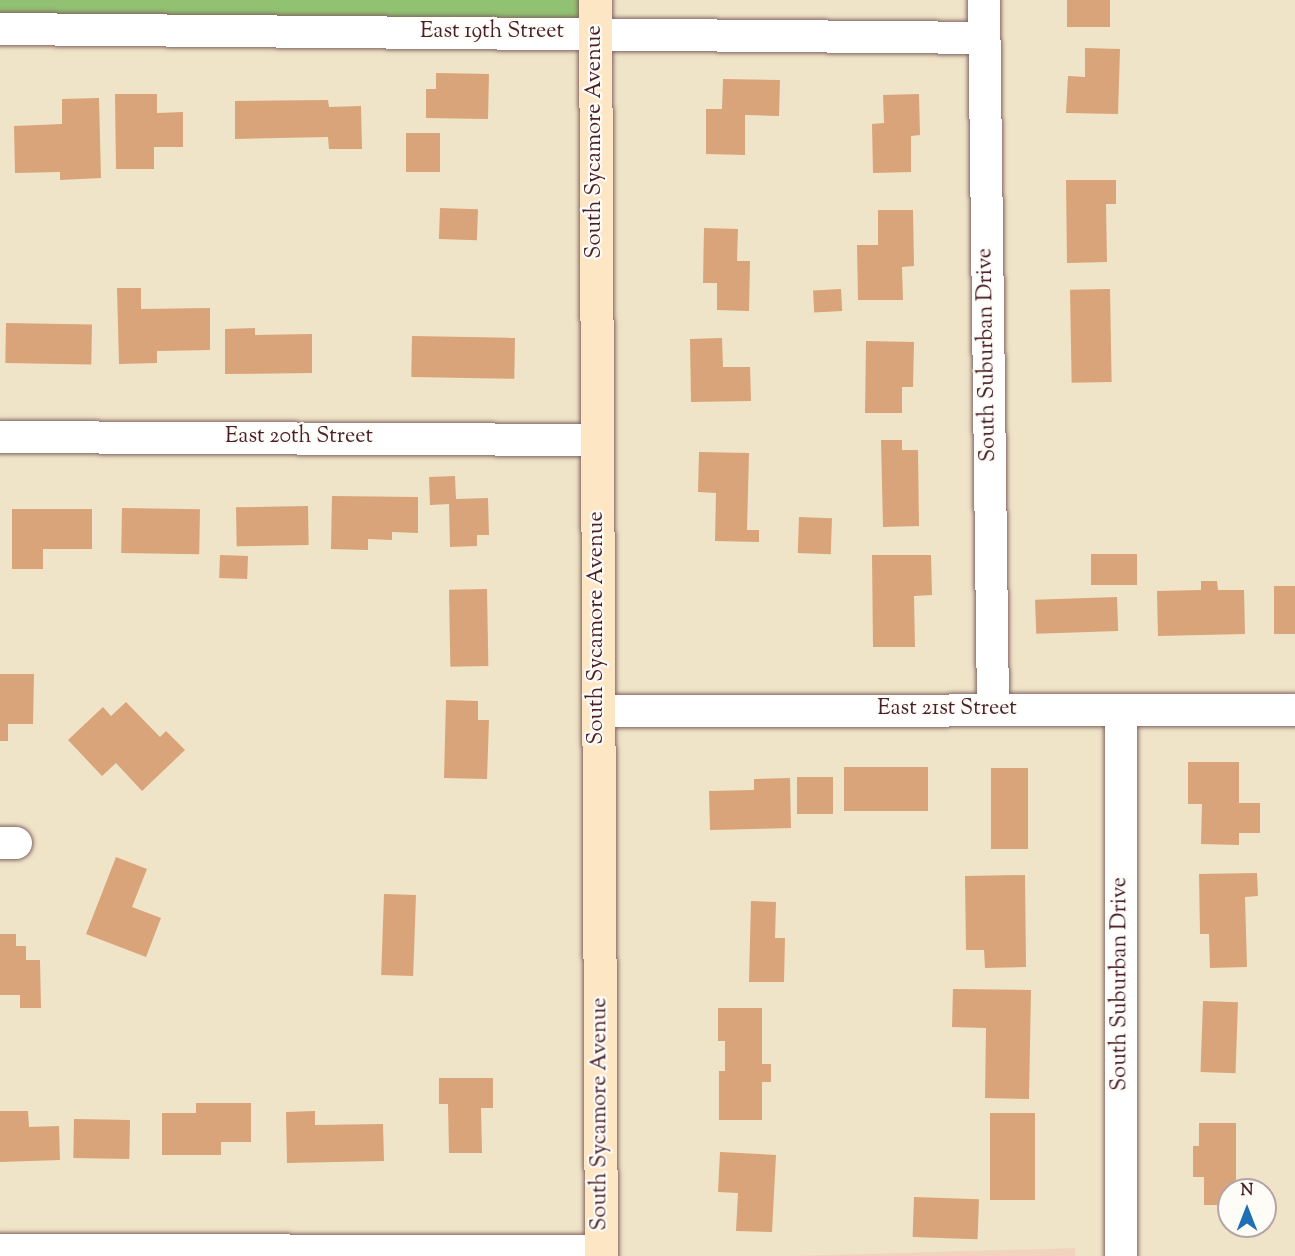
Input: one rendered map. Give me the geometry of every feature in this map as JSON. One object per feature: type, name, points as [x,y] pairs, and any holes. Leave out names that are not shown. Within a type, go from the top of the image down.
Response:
[{"type":"main road","name":"South Sycamore Avenue","points":[[596,0],[601,1253]]},
{"type":"street","name":"South Suburban Drive","points":[[984,0],[993,709]]},
{"type":"street","name":"East 19th Street","points":[[0,29],[984,38]]},
{"type":"street","name":"East 20th Street","points":[[0,437],[597,440]]},
{"type":"street","name":"East 21st Street","points":[[598,711],[1295,710]]},
{"type":"street","name":"South Suburban Drive","points":[[1121,711],[1121,1256]]},
{"type":"street","points":[[0,1250],[151,1254],[601,1253]]},
{"type":"shaded area","points":[[1075,1248],[1075,1256],[793,1256]]},
{"type":"green space","points":[[0,0],[595,0],[595,29],[0,29]]},
{"type":"building","points":[[1067,0],[1110,0],[1110,27],[1067,27]]},
{"type":"building","points":[[1085,48],[1120,49],[1118,114],[1066,113],[1068,76],[1085,77]]},
{"type":"building","points":[[436,73],[489,74],[488,119],[426,118],[426,89],[436,89]]},
{"type":"building","points":[[723,79],[780,80],[779,116],[745,115],[745,155],[706,154],[706,109],[722,109]]},
{"type":"building","points":[[115,94],[157,94],[157,113],[183,112],[183,147],[154,147],[154,169],[116,169]]},
{"type":"building","points":[[919,94],[920,135],[911,136],[911,172],[873,173],[872,124],[884,123],[883,95]]},
{"type":"building","points":[[99,98],[101,178],[60,180],[60,172],[15,173],[14,126],[62,124],[62,99]]},
{"type":"building","points":[[328,100],[329,107],[361,106],[362,149],[329,149],[328,137],[235,139],[235,101]]},
{"type":"building","points":[[406,133],[440,133],[440,172],[406,172]]},
{"type":"building","points":[[1066,180],[1116,180],[1116,204],[1106,204],[1107,262],[1067,263]]},
{"type":"building","points":[[440,208],[478,209],[477,240],[439,239]]},
{"type":"building","points":[[878,210],[913,210],[914,266],[902,267],[903,300],[858,300],[857,245],[878,245]]},
{"type":"building","points":[[704,228],[738,229],[737,261],[750,261],[749,311],[717,310],[717,283],[703,283]]},
{"type":"building","points":[[117,288],[141,288],[141,309],[210,308],[210,350],[157,351],[157,363],[119,364]]},
{"type":"building","points":[[841,289],[842,311],[814,312],[813,290]]},
{"type":"building","points":[[1110,289],[1112,382],[1072,383],[1070,290]]},
{"type":"building","points":[[6,323],[92,325],[91,364],[5,363]]},
{"type":"building","points":[[255,328],[255,335],[312,334],[312,373],[225,374],[225,329]]},
{"type":"building","points":[[412,336],[515,338],[514,379],[411,377]]},
{"type":"building","points":[[722,338],[723,367],[750,367],[751,401],[691,402],[690,339]]},
{"type":"building","points":[[866,341],[914,342],[913,387],[902,387],[902,413],[865,413]]},
{"type":"building","points":[[881,440],[902,440],[902,450],[918,450],[919,526],[883,527]]},
{"type":"building","points":[[699,452],[749,453],[747,530],[759,530],[759,542],[715,541],[716,493],[698,492]]},
{"type":"building","points":[[455,476],[456,499],[488,498],[489,535],[477,535],[477,546],[450,547],[449,504],[430,505],[429,477]]},
{"type":"building","points":[[332,496],[418,497],[418,533],[392,532],[392,540],[368,539],[368,550],[331,549]]},
{"type":"building","points":[[308,506],[309,545],[237,546],[236,507]]},
{"type":"building","points":[[122,508],[200,509],[199,554],[121,553]]},
{"type":"building","points":[[12,509],[92,509],[92,549],[43,549],[43,569],[12,569]]},
{"type":"building","points":[[799,517],[832,518],[831,554],[798,553]]},
{"type":"building","points":[[1091,554],[1137,554],[1137,585],[1091,585]]},
{"type":"building","points":[[220,555],[248,556],[247,579],[219,578]]},
{"type":"building","points":[[872,555],[931,555],[932,595],[914,596],[915,647],[873,647]]},
{"type":"building","points":[[1201,581],[1217,581],[1218,590],[1244,590],[1245,634],[1158,636],[1157,591],[1201,590]]},
{"type":"building","points":[[1274,586],[1295,586],[1295,634],[1274,634]]},
{"type":"building","points":[[487,589],[488,666],[450,667],[449,590]]},
{"type":"building","points":[[1117,597],[1118,631],[1036,634],[1035,600]]},
{"type":"building","points":[[0,674],[34,674],[33,724],[8,724],[8,741],[0,741]]},
{"type":"building","points":[[446,700],[478,701],[478,720],[489,720],[487,779],[444,778]]},
{"type":"building","points":[[126,702],[160,737],[166,731],[185,750],[142,791],[116,763],[102,776],[68,740],[103,707],[111,716]]},
{"type":"building","points":[[1188,762],[1239,762],[1239,803],[1260,803],[1260,833],[1239,833],[1239,845],[1201,844],[1202,804],[1188,804]]},
{"type":"building","points":[[844,767],[928,767],[928,811],[844,811]]},
{"type":"building","points":[[991,768],[1028,768],[1028,849],[991,849]]},
{"type":"building","points":[[797,777],[833,777],[833,814],[797,814]]},
{"type":"building","points":[[790,778],[791,828],[710,830],[709,791],[754,790],[754,779]]},
{"type":"building","points":[[116,857],[147,869],[132,907],[161,918],[146,957],[86,934]]},
{"type":"building","points":[[1257,873],[1258,896],[1245,897],[1247,967],[1210,968],[1209,934],[1200,934],[1199,874]]},
{"type":"building","points":[[1025,875],[1026,967],[985,968],[984,950],[966,950],[965,876]]},
{"type":"building","points":[[384,894],[416,895],[413,976],[381,975]]},
{"type":"building","points":[[751,901],[776,902],[775,938],[785,938],[784,982],[749,982]]},
{"type":"building","points":[[0,934],[16,934],[16,946],[26,946],[26,960],[40,960],[41,1008],[20,1008],[20,995],[0,995]]},
{"type":"building","points":[[953,989],[1031,990],[1029,1099],[985,1098],[986,1028],[952,1027]]},
{"type":"building","points":[[1203,1001],[1238,1002],[1236,1073],[1201,1072]]},
{"type":"building","points":[[718,1008],[762,1008],[762,1064],[771,1064],[771,1082],[762,1082],[762,1120],[719,1120],[719,1071],[725,1071],[725,1041],[718,1041]]},
{"type":"building","points":[[439,1078],[493,1078],[493,1108],[481,1108],[482,1153],[449,1153],[448,1104],[439,1104]]},
{"type":"building","points":[[196,1103],[251,1103],[251,1142],[221,1142],[221,1155],[162,1155],[162,1113],[196,1113]]},
{"type":"building","points":[[0,1111],[28,1111],[29,1127],[59,1126],[60,1160],[0,1162]]},
{"type":"building","points":[[315,1111],[315,1125],[383,1124],[384,1161],[287,1163],[286,1112]]},
{"type":"building","points":[[990,1113],[1035,1113],[1035,1200],[990,1200]]},
{"type":"building","points":[[74,1119],[130,1120],[129,1159],[73,1158]]},
{"type":"building","points":[[1199,1123],[1236,1123],[1236,1178],[1217,1178],[1217,1205],[1204,1205],[1204,1177],[1193,1177],[1193,1146],[1199,1146]]},
{"type":"building","points":[[720,1152],[776,1155],[772,1232],[736,1231],[738,1193],[718,1192]]},
{"type":"building","points":[[914,1197],[979,1199],[978,1239],[913,1237]]}]
